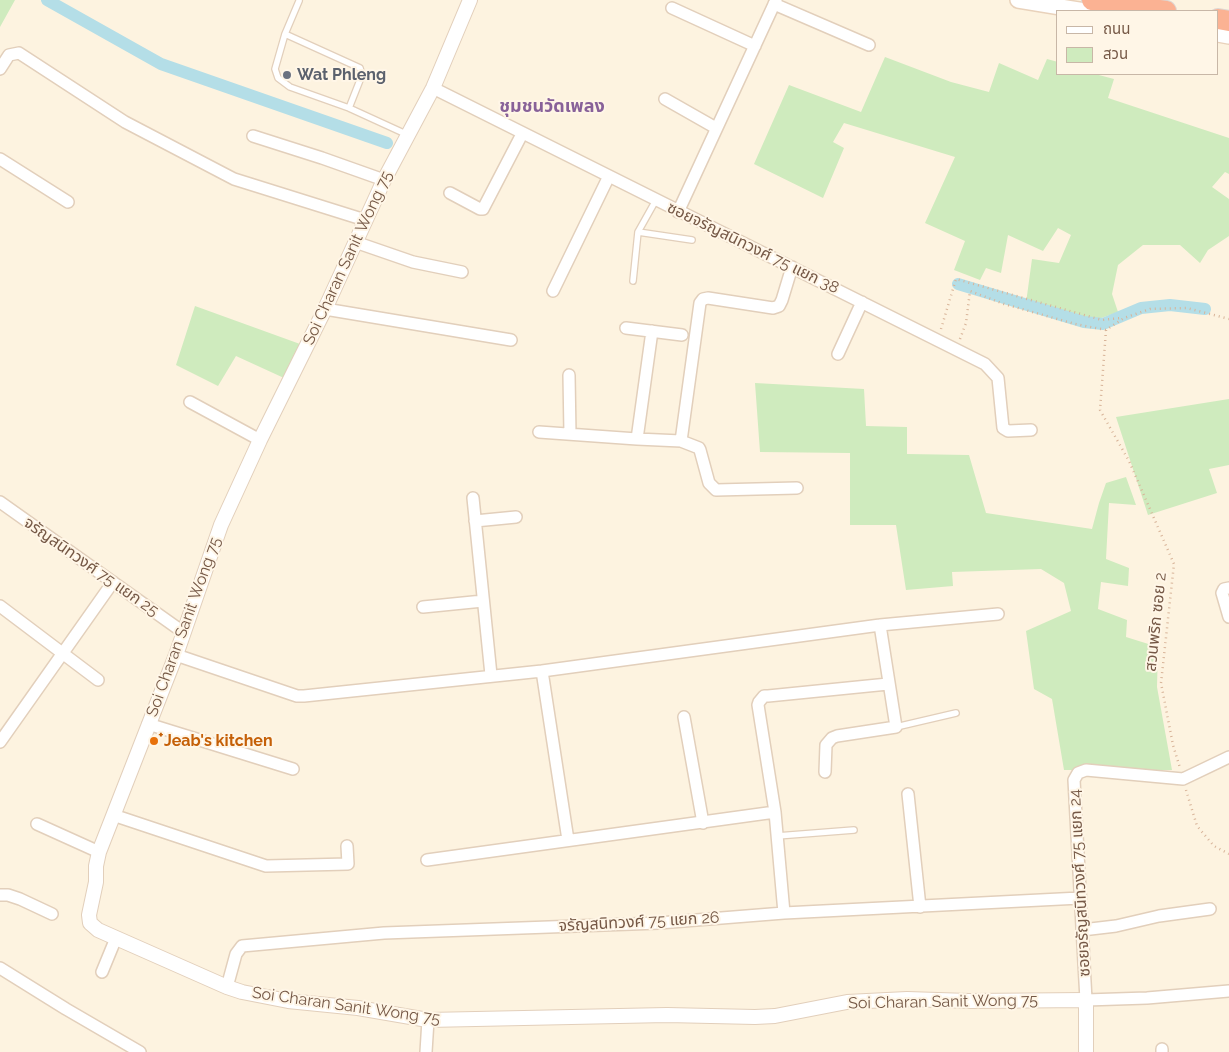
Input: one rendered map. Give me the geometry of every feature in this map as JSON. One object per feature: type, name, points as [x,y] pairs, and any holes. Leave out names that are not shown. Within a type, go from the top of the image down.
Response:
[{"type":"highway","points":[[1092,0],[1159,10]]},
{"type":"main road","points":[[1018,0],[1079,10]]},
{"type":"street","name":"Soi Charan Sanit Wong 75","points":[[470,0],[433,88],[384,180],[325,309],[260,440],[221,525],[182,632],[176,654],[99,852],[96,866],[96,882],[88,919],[93,927],[227,987],[288,1001],[358,1008],[428,1020],[666,1015],[755,1017],[775,1016],[847,1002],[907,999],[969,1001],[1086,1000]]},
{"type":"street","points":[[678,212],[775,2],[869,45]]},
{"type":"street","points":[[672,8],[755,46]]},
{"type":"street","points":[[0,69],[9,55],[19,53],[125,122],[234,179],[365,220]]},
{"type":"street","name":"ซอยจรัญสนิทวงศ์ 75 แยก 38","points":[[433,88],[985,364],[997,377],[1002,426],[1004,429],[1008,431],[1031,430]]},
{"type":"street","points":[[665,98],[716,128]]},
{"type":"street","points":[[450,193],[483,209],[522,134]]},
{"type":"street","points":[[253,136],[384,180]]},
{"type":"street","points":[[0,158],[68,202]]},
{"type":"street","points":[[553,291],[609,176]]},
{"type":"street","points":[[355,242],[413,262],[462,272]]},
{"type":"street","points":[[680,441],[700,303],[703,299],[708,298],[773,308],[779,306],[792,267]]},
{"type":"street","points":[[838,354],[862,302]]},
{"type":"street","points":[[325,309],[511,340]]},
{"type":"street","points":[[626,328],[682,335]]},
{"type":"street","points":[[637,439],[652,331]]},
{"type":"street","points":[[569,375],[570,434]]},
{"type":"street","points":[[190,402],[260,440]]},
{"type":"street","points":[[539,432],[680,441],[699,448],[709,483],[716,490],[797,488]]},
{"type":"street","points":[[473,498],[491,675]]},
{"type":"street","name":"จรัญสนิทวงศ์ 75 แยก 25","points":[[0,502],[182,632]]},
{"type":"street","points":[[475,521],[516,516]]},
{"type":"street","points":[[0,742],[113,582]]},
{"type":"street","points":[[1229,588],[1224,589],[1222,593],[1229,617]]},
{"type":"street","points":[[423,606],[482,601]]},
{"type":"street","points":[[0,606],[98,680]]},
{"type":"street","points":[[176,654],[297,696],[304,696],[542,671],[880,625],[998,614]]},
{"type":"street","points":[[825,772],[826,745],[832,738],[896,727],[880,625]]},
{"type":"street","points":[[542,671],[568,840]]},
{"type":"street","points":[[784,913],[775,812],[758,705],[762,699],[768,696],[888,684]]},
{"type":"street","points":[[684,717],[703,823]]},
{"type":"street","points":[[148,724],[293,769]]},
{"type":"street","name":"ซอยจรัญสนิทวงศ์ 75 แยก 24","points":[[1086,1000],[1074,780],[1076,776],[1086,770],[1183,779],[1229,758]]},
{"type":"street","points":[[908,794],[920,907]]},
{"type":"street","points":[[426,860],[775,812]]},
{"type":"street","points":[[113,815],[266,866],[348,864],[347,846]]},
{"type":"street","points":[[36,824],[99,852]]},
{"type":"street","points":[[0,895],[8,895],[20,899],[52,914]]},
{"type":"street","name":"จรัญสนิทวงศ์ 75 แยก 26","points":[[227,987],[236,954],[242,946],[384,933],[659,923],[784,913],[1080,898]]},
{"type":"street","points":[[1082,930],[1116,926],[1159,916],[1210,909]]},
{"type":"street","points":[[102,972],[116,938]]},
{"type":"street","points":[[0,968],[140,1052]]},
{"type":"street","points":[[1086,1052],[1086,1000],[1147,998],[1229,991]]},
{"type":"street","points":[[426,1052],[428,1020]]},
{"type":"lane","points":[[299,1],[285,34],[275,69],[278,78],[290,87],[349,108],[408,135]]},
{"type":"lane","points":[[285,34],[360,68],[362,75],[349,108]]},
{"type":"lane","points":[[633,281],[638,232],[656,200]]},
{"type":"lane","points":[[638,232],[692,240]]},
{"type":"lane","points":[[896,727],[956,713]]},
{"type":"lane","points":[[777,836],[854,830]]},
{"type":"path","points":[[938,341],[956,279],[1102,320],[1124,318],[1150,310],[1187,308],[1229,319]]},
{"type":"path","points":[[960,339],[966,323],[970,291],[1004,304],[1075,324],[1106,330],[1124,318]]},
{"type":"path","name":"สวนพริก ซอย 2","points":[[1106,330],[1100,410],[1129,461],[1174,564],[1162,683],[1173,745],[1197,826],[1214,846],[1229,854]]},
{"type":"green space","points":[[0,0],[15,0],[0,27]]},
{"type":"green space","points":[[885,57],[951,82],[989,92],[999,63],[1038,80],[1047,59],[1056,61],[1056,75],[1099,75],[1114,79],[1108,98],[1229,138],[1229,174],[1225,172],[1212,187],[1229,199],[1229,236],[1208,250],[1200,263],[1180,245],[1143,245],[1118,265],[1112,294],[1118,312],[1093,321],[1026,303],[1032,259],[1059,263],[1071,235],[1058,228],[1043,251],[1008,235],[1001,273],[986,268],[980,280],[954,270],[965,241],[925,223],[955,157],[844,123],[833,142],[844,148],[823,198],[754,164],[789,85],[861,112]]},
{"type":"green space","points":[[195,306],[300,344],[284,378],[236,356],[218,386],[176,365]]},
{"type":"green space","points":[[755,383],[864,389],[866,426],[907,427],[907,454],[969,455],[986,513],[1092,529],[1106,483],[1126,477],[1136,505],[1109,503],[1106,559],[1129,568],[1128,586],[1101,582],[1098,609],[1127,620],[1126,637],[1158,647],[1157,687],[1172,770],[1064,770],[1052,699],[1034,689],[1026,631],[1071,611],[1064,583],[1041,569],[952,572],[953,586],[906,590],[896,525],[850,525],[850,453],[760,452]]},
{"type":"green space","points":[[1229,399],[1229,465],[1209,469],[1217,493],[1148,515],[1116,417]]},
{"type":"waterway","points":[[47,0],[161,64],[387,143]]},
{"type":"waterway","points":[[958,284],[1084,322],[1103,324],[1141,308],[1170,305],[1205,309]]},
{"type":"place","name":"Wat Phleng","points":[[287,75]]},
{"type":"place","name":"๋Jeab's kitchen","points":[[154,741]]},
{"type":"district","name":"ชุมชนวัดเพลง","points":[[552,107]]}]
